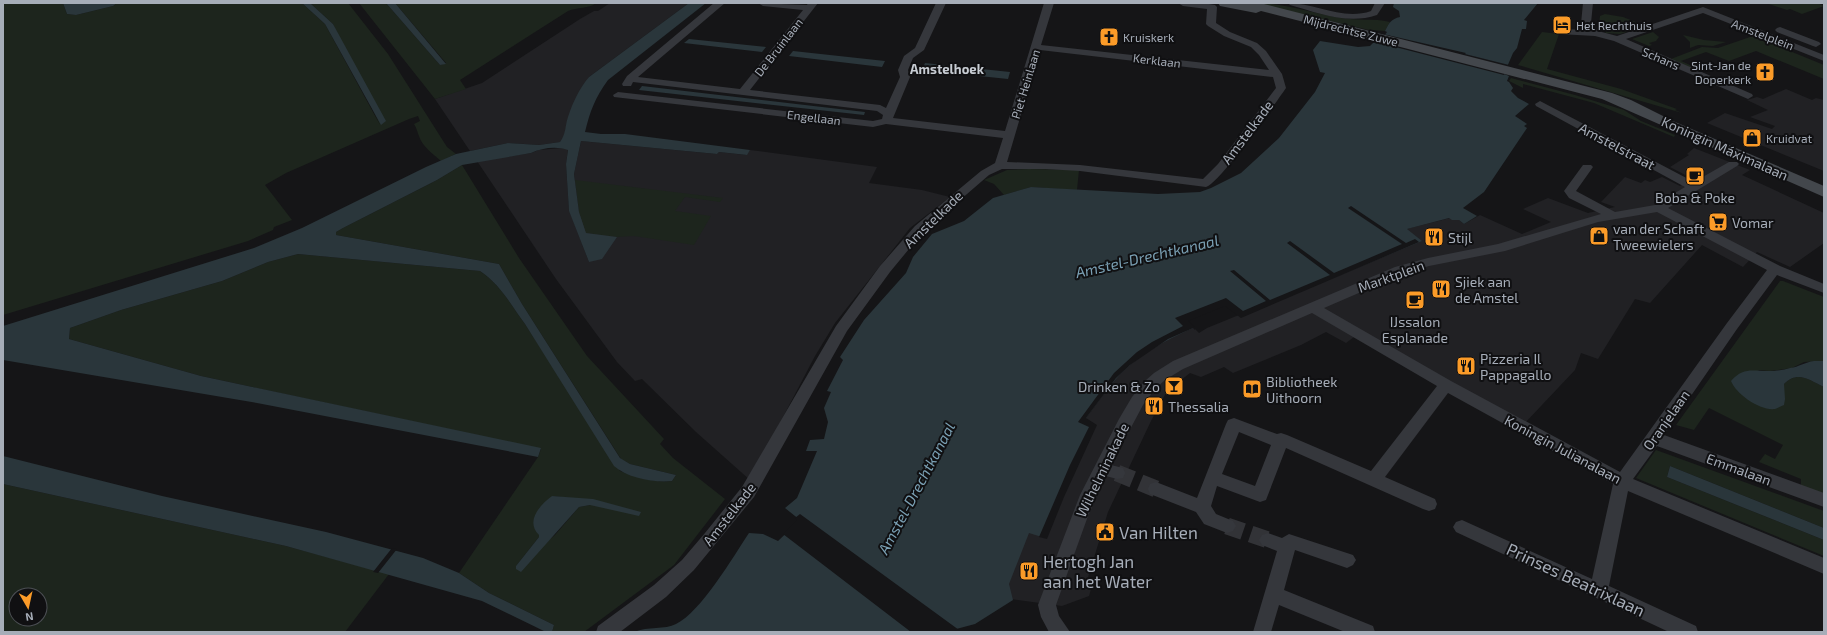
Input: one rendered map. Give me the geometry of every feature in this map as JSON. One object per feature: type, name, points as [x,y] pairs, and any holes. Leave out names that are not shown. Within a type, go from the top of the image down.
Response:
[{"type":"street","points":[[630,79],[720,3]]},
{"type":"street","points":[[763,3],[810,6]]},
{"type":"street","points":[[888,117],[905,77],[902,70],[909,56],[919,50],[941,3]]},
{"type":"street","name":"Piet Heinlaan","points":[[1000,165],[1049,3]]},
{"type":"street","name":"Amstelkade","points":[[605,632],[660,591],[688,565],[748,492],[841,329],[885,269],[922,226],[985,173],[1000,165],[1080,168],[1206,183],[1222,166],[1281,88],[1280,81],[1262,54],[1254,45],[1227,34],[1211,24],[1212,7],[1184,3]]},
{"type":"street","name":"Mijdrechtse Zuwe","points":[[1224,3],[1279,12]]},
{"type":"street","name":"Mijdrechtse Zuwe","points":[[1244,3],[1422,48]]},
{"type":"street","name":"Mijdrechtse Zuwe","points":[[1293,3],[1345,16],[1360,17],[1375,12],[1380,3]]},
{"type":"street","points":[[1617,39],[1701,5],[1711,3],[1816,44]]},
{"type":"street","name":"Amstelplein","points":[[1701,5],[1824,58]]},
{"type":"street","name":"De Bruinlaan","points":[[743,92],[810,6]]},
{"type":"street","points":[[1587,7],[1586,24],[1595,33]]},
{"type":"street","name":"Schans","points":[[1562,32],[1595,33],[1617,39],[1748,96]]},
{"type":"street","name":"Kerklaan","points":[[1037,46],[1276,74]]},
{"type":"street","name":"Koningin Máximalaan","points":[[1422,48],[1507,69],[1645,107],[1824,177]]},
{"type":"street","name":"Engellaan","points":[[888,117],[880,108],[630,79],[618,95],[873,124],[888,117],[1010,135]]},
{"type":"street","name":"Koningin Máximalaan","points":[[1626,103],[1668,124],[1824,192]]},
{"type":"street","name":"Amstelstraat","points":[[1540,104],[1695,188]]},
{"type":"street","points":[[1660,208],[1733,164]]},
{"type":"street","points":[[1586,167],[1570,191],[1573,195],[1613,216]]},
{"type":"street","points":[[1660,208],[1775,269],[1824,289]]},
{"type":"street","name":"Marktplein","points":[[1178,365],[1413,265],[1500,248],[1584,222],[1660,208]]},
{"type":"street","name":"Oranjelaan","points":[[1599,590],[1622,481],[1654,438],[1732,326],[1775,269]]},
{"type":"street","name":"Koningin Julianalaan","points":[[1314,308],[1446,385],[1622,481],[1824,566]]},
{"type":"street","name":"Wilhelminakade","points":[[1053,630],[1047,605],[1089,492],[1134,407],[1159,376],[1178,365]]},
{"type":"street","points":[[1374,479],[1446,385]]},
{"type":"street","points":[[1202,508],[1212,477],[1234,424],[1280,442]]},
{"type":"street","name":"Emmalaan","points":[[1654,438],[1824,500]]},
{"type":"street","points":[[1212,477],[1260,495],[1281,439],[1429,504]]},
{"type":"street","points":[[1101,468],[1117,473]]},
{"type":"street","points":[[1156,489],[1202,508],[1210,519],[1227,526]]},
{"type":"street","name":"Prinses Beatrixlaan","points":[[1462,527],[1689,632]]},
{"type":"street","points":[[1268,540],[1287,547]]},
{"type":"street","points":[[1262,632],[1289,542],[1347,560]]},
{"type":"street","points":[[1273,594],[1366,632]]},
{"type":"shaded area","points":[[3,3],[63,3],[67,14],[76,15],[113,6],[117,3],[302,3],[325,24],[380,125],[333,24],[310,3],[348,3],[388,54],[447,147],[456,154],[441,161],[428,150],[420,140],[414,124],[420,121],[418,116],[409,119],[286,173],[265,185],[292,220],[274,227],[273,230],[248,241],[3,315]]},
{"type":"shaded area","points":[[359,3],[386,3],[440,65],[446,63],[395,3],[596,3],[590,6],[568,11],[460,80],[466,89],[435,99]]},
{"type":"shaded area","points":[[610,3],[689,3],[589,77],[568,119],[564,137],[560,142],[539,145],[508,143],[470,151],[435,99],[482,83],[580,19],[594,11],[598,11]]},
{"type":"shaded area","points":[[1254,3],[1287,6],[1341,18],[1390,22],[1385,31],[1369,30]]},
{"type":"shaded area","points":[[1766,3],[1817,3],[1824,6],[1802,14],[1790,9],[1787,10]]},
{"type":"shaded area","points":[[1605,14],[1623,17],[1646,26],[1620,34],[1606,33],[1599,25],[1600,16]]},
{"type":"shaded area","points":[[1542,32],[1559,34],[1547,69],[1621,89],[1677,109],[1675,110],[1682,113],[1518,65]]},
{"type":"shaded area","points":[[1653,32],[1659,37],[1656,41],[1649,43],[1652,45],[1649,46],[1632,39]]},
{"type":"shaded area","points":[[1683,35],[1704,40],[1726,42],[1713,46],[1698,45],[1690,48],[1690,42]]},
{"type":"shaded area","points":[[1753,36],[1824,65],[1824,79],[1756,51],[1729,61],[1706,52],[1681,61],[1701,70],[1698,71],[1671,59],[1702,47],[1718,48]]},
{"type":"shaded area","points":[[1511,78],[1624,110],[1641,121],[1675,135],[1674,137],[1594,103],[1523,84],[1523,88],[1509,81]]},
{"type":"shaded area","points":[[1786,89],[1812,100],[1816,98],[1824,100],[1824,171],[1707,123],[1725,113],[1772,129],[1775,126],[1750,117],[1768,110],[1747,100],[1757,97],[1763,99]]},
{"type":"shaded area","points":[[581,141],[717,154],[719,152],[746,155],[750,150],[877,167],[869,183],[922,190],[950,197],[910,228],[835,323],[815,356],[750,480],[696,432],[642,379],[635,381],[617,362],[556,279],[477,161],[531,153],[539,150],[561,148],[568,149],[566,164],[569,210],[589,262],[579,212],[574,174]]},
{"type":"shaded area","points":[[1694,148],[1750,170],[1742,175],[1824,213],[1824,243],[1790,267],[1757,252],[1743,267],[1702,245],[1650,303],[1635,299],[1598,359],[1581,353],[1575,370],[1522,426],[1358,334],[1346,343],[1326,332],[1301,345],[1233,373],[1224,367],[1201,377],[1190,373],[1167,391],[1151,421],[1108,512],[1085,587],[1091,589],[1089,596],[1062,606],[1011,599],[1006,584],[1028,531],[1083,419],[1127,365],[1167,338],[1193,327],[1199,333],[1207,328],[1421,241],[1406,229],[1450,218],[1459,220],[1464,224],[1480,215],[1522,234],[1551,222],[1523,209],[1548,198],[1588,213],[1615,207],[1601,202],[1625,177],[1641,183],[1645,180],[1650,182],[1662,177],[1680,186],[1693,179],[1670,167],[1689,155],[1687,154]]},
{"type":"shaded area","points":[[462,165],[519,258],[587,356],[664,439],[660,444],[673,458],[725,499],[674,565],[584,632],[552,632],[554,625],[489,593],[459,573],[538,457],[541,449],[201,376],[69,339],[70,328],[121,310],[222,281],[268,262],[298,254],[480,271],[494,282],[510,302],[620,471],[652,480],[672,481],[676,475],[630,464],[621,459],[522,304],[499,264],[336,235],[336,232],[343,228],[437,180]],"holes":[[[552,496],[572,498],[590,505],[579,507],[555,535],[516,566],[539,537]]]},
{"type":"shaded area","points":[[1007,170],[1079,170],[1077,190],[1031,187],[1004,195],[994,184],[984,180]]},
{"type":"shaded area","points":[[575,180],[723,198],[720,202],[685,197],[675,211],[711,216],[694,245],[634,236],[617,237],[586,233],[579,212]]},
{"type":"shaded area","points":[[1780,281],[1824,297],[1824,361],[1804,362],[1792,368],[1770,371],[1758,370],[1784,391],[1784,384],[1789,380],[1799,377],[1808,379],[1824,387],[1824,495],[1801,486],[1801,479],[1759,462],[1765,454],[1775,459],[1783,445],[1709,408],[1694,430],[1676,425]]},
{"type":"shaded area","points":[[1656,450],[1824,511],[1824,528],[1670,466],[1667,477],[1824,540],[1824,556],[1636,478]]},
{"type":"shaded area","points":[[3,484],[286,546],[389,574],[345,632],[3,632]]},
{"type":"water","points":[[63,3],[117,3],[113,6],[76,15],[67,14]]},
{"type":"water","points":[[302,3],[310,3],[333,24],[386,121],[381,125],[325,24]]},
{"type":"water","points":[[386,3],[395,3],[446,64],[440,65]]},
{"type":"water","points":[[689,3],[706,3],[608,80],[594,105],[585,132],[625,134],[750,150],[747,155],[719,152],[717,154],[581,141],[574,174],[579,212],[586,233],[617,237],[602,259],[589,262],[569,211],[566,164],[568,150],[559,148],[544,149],[531,153],[462,165],[437,180],[336,232],[336,235],[499,264],[522,304],[620,458],[630,464],[676,475],[672,481],[658,481],[634,477],[626,474],[614,466],[510,302],[494,282],[480,271],[298,254],[268,262],[222,281],[121,310],[70,328],[69,339],[201,376],[541,448],[538,457],[257,403],[3,360],[3,326],[254,248],[302,228],[426,167],[456,154],[508,143],[539,145],[560,142],[574,101],[589,77]]},
{"type":"water","name":"Amstel-Drechtkanaal","points":[[1394,3],[1538,3],[1524,20],[1527,21],[1526,29],[1522,29],[1517,48],[1513,53],[1504,74],[1509,76],[1507,81],[1513,88],[1511,91],[1518,98],[1529,104],[1515,116],[1527,124],[1524,126],[1527,128],[1484,192],[1463,208],[1477,216],[1464,224],[1459,220],[1452,220],[1449,218],[1407,229],[1422,241],[1242,316],[1225,304],[1185,320],[1193,328],[1162,343],[1133,363],[1104,393],[1086,418],[1094,429],[1045,538],[1029,533],[1009,584],[1013,600],[975,624],[945,632],[634,632],[645,629],[672,626],[686,618],[716,583],[749,533],[763,534],[778,541],[800,520],[785,508],[797,498],[817,451],[806,451],[810,440],[824,439],[828,422],[824,408],[831,392],[827,391],[843,360],[840,357],[864,320],[906,273],[913,257],[932,234],[964,221],[993,198],[1031,187],[1158,194],[1200,192],[1241,173],[1279,138],[1315,92],[1325,73],[1320,72],[1313,50],[1320,41],[1358,47],[1370,46],[1374,42],[1379,43],[1387,32],[1385,31],[1392,20],[1400,17],[1399,11],[1393,7]]},
{"type":"water","points":[[689,39],[766,47],[762,52],[684,43]]},
{"type":"water","points":[[793,51],[885,61],[882,67],[789,56]]},
{"type":"water","points":[[925,63],[1010,72],[1008,79],[922,70]]},
{"type":"water","points":[[642,86],[865,112],[864,115],[639,90]]},
{"type":"water","points":[[1814,361],[1824,361],[1824,387],[1808,379],[1799,377],[1789,380],[1784,384],[1784,405],[1775,409],[1762,407],[1749,401],[1738,391],[1731,381],[1740,374],[1752,370],[1782,370]]},
{"type":"water","points":[[3,456],[162,496],[326,532],[423,558],[459,573],[489,593],[554,625],[552,632],[546,632],[482,601],[286,546],[3,484]]},
{"type":"water","points":[[1670,466],[1824,528],[1824,540],[1667,477]]},
{"type":"water","points":[[552,496],[593,499],[641,512],[639,516],[590,505],[579,507],[521,572],[516,569],[516,566],[539,537],[533,524],[536,514],[543,504]]},
{"type":"pier","points":[[1383,34],[1466,53],[1465,54],[1509,65],[1504,75],[1372,41],[1378,41]]},
{"type":"pier","points":[[1351,206],[1406,243],[1415,239],[1419,242],[1241,318],[1225,306],[1188,321],[1195,327],[1195,330],[1193,328],[1168,339],[1130,365],[1116,378],[1086,418],[1097,425],[1064,497],[1047,539],[1039,537],[1070,465],[1089,427],[1078,422],[1114,373],[1137,352],[1152,342],[1183,326],[1175,318],[1226,298],[1243,311],[1266,301],[1230,271],[1234,270],[1270,300],[1330,275],[1287,243],[1290,241],[1334,273],[1402,244],[1348,208]]},
{"type":"pier","points":[[800,514],[959,630],[952,632],[911,632],[783,534],[797,520],[795,518]]},
{"type":"pier","points":[[392,548],[397,549],[378,573],[373,572]]},
{"type":"tunnel","points":[[1117,473],[1156,489]]},
{"type":"tunnel","points":[[1227,526],[1268,540]]},
{"type":"place","name":"Het Rechthuis","points":[[1562,25]]},
{"type":"place","name":"Kruiskerk","points":[[1109,37]]},
{"type":"place","name":"Sint-Jan de Doperkerk","points":[[1765,72]]},
{"type":"place","name":"Kruidvat","points":[[1752,138]]},
{"type":"place","name":"Boba & Poke","points":[[1695,176]]},
{"type":"place","name":"Vomar","points":[[1718,222]]},
{"type":"place","name":"van der Schaft Tweewielers","points":[[1599,236]]},
{"type":"place","name":"Stijl","points":[[1434,237]]},
{"type":"place","name":"Sjiek aan de Amstel","points":[[1441,289]]},
{"type":"place","name":"IJssalon Esplanade","points":[[1415,300]]},
{"type":"place","name":"Pizzeria Il Pappagallo","points":[[1466,366]]},
{"type":"place","name":"Drinken & Zo","points":[[1174,386]]},
{"type":"place","name":"Bibliotheek Uithoorn","points":[[1252,389]]},
{"type":"place","name":"Thessalia","points":[[1154,406]]},
{"type":"place","name":"Van Hilten","points":[[1105,532]]},
{"type":"place","name":"Hertogh Jan aan het Water","points":[[1029,571]]},
{"type":"district","name":"Amstelhoek","points":[[947,69]]}]
